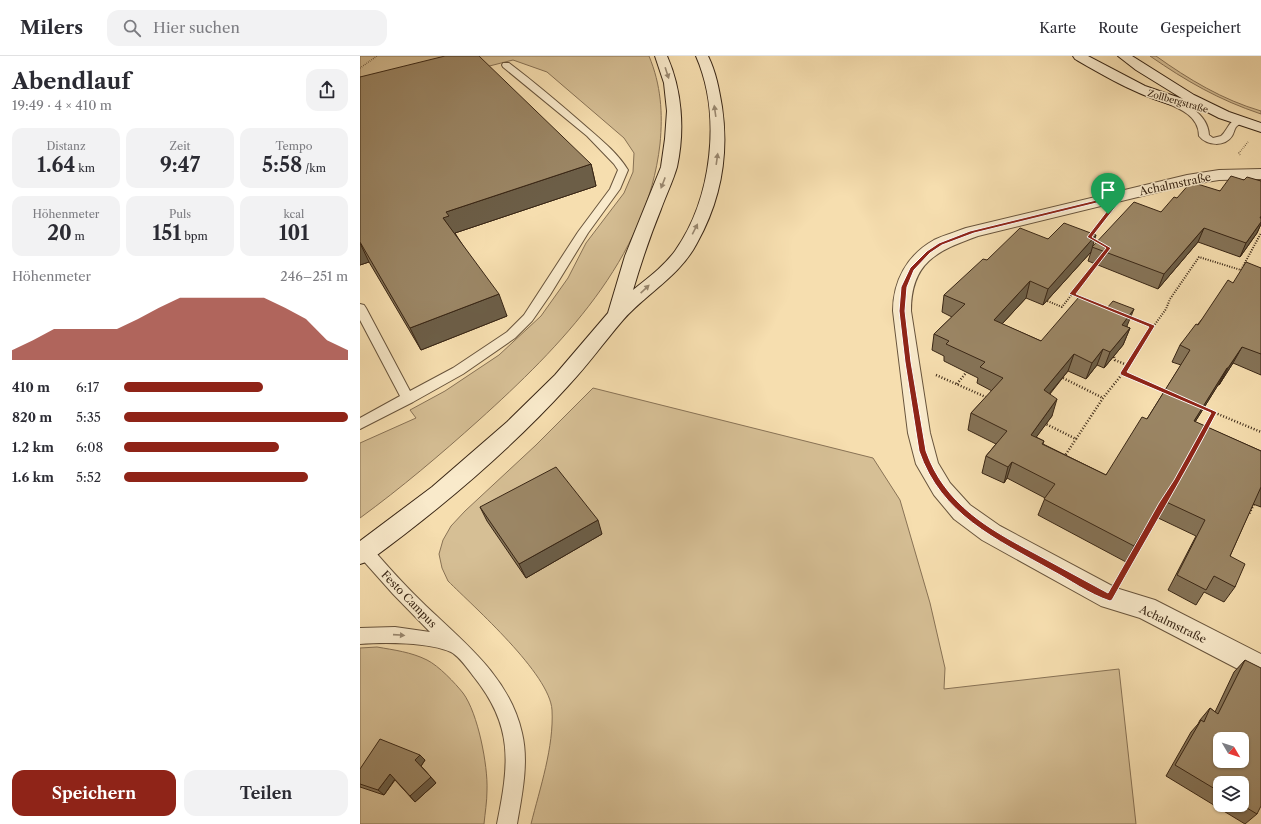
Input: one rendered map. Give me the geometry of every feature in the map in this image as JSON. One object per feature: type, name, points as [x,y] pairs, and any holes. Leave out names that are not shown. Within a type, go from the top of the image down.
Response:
[{"type":"main road","points":[[616,316],[634,256],[669,167],[674,132],[672,91],[661,56]]},
{"type":"main road","points":[[362,552],[431,500],[497,444],[562,380],[616,316],[675,262],[687,246],[701,218],[708,198],[716,164],[718,139],[711,83],[702,56]]},
{"type":"main road","name":"Zollbergstraße","points":[[1079,56],[1125,82],[1158,97],[1214,111]]},
{"type":"main road","name":"Zollbergstraße","points":[[1124,56],[1168,86],[1214,111],[1261,128]]},
{"type":"main road","name":"Achalmstraße","points":[[1261,174],[1203,176],[972,232],[940,244],[928,252],[911,270],[904,287],[902,311],[908,362],[923,451],[934,477],[951,500],[976,522],[1003,541],[1110,598],[1146,608],[1261,668]]},
{"type":"lane","points":[[360,424],[469,365],[504,341],[528,318],[560,272],[579,238],[615,189],[624,170],[621,163],[592,137],[525,79],[506,65]]},
{"type":"lane","points":[[1158,97],[1187,110],[1196,116],[1203,122],[1205,129],[1204,136],[1212,141],[1219,141],[1225,138],[1229,135],[1230,129],[1239,121]]},
{"type":"lane","points":[[360,308],[408,399]]},
{"type":"lane","name":"Festo Campus","points":[[362,552],[396,588],[455,645],[490,683],[500,701],[512,733],[514,748],[513,780],[507,824]]},
{"type":"lane","name":"Festo Campus","points":[[360,636],[398,634],[431,638],[455,645]]},
{"type":"path","points":[[360,68],[377,56]]},
{"type":"path","points":[[1089,237],[1121,196]]},
{"type":"path","points":[[1241,270],[1261,233]]},
{"type":"path","points":[[1071,461],[1064,457],[1103,398],[1123,373],[1152,326],[1166,308],[1199,257],[1248,273]]},
{"type":"path","points":[[1043,300],[1062,307],[1100,259]]},
{"type":"path","points":[[1072,294],[1085,300]]},
{"type":"path","points":[[1124,315],[1152,326]]},
{"type":"path","points":[[1113,353],[1115,360],[1127,365]]},
{"type":"path","points":[[908,362],[991,399]]},
{"type":"path","points":[[957,384],[970,368]]},
{"type":"path","points":[[1123,373],[1170,394]]},
{"type":"path","points":[[1063,378],[1103,398]]},
{"type":"path","points":[[1200,406],[1261,432]]},
{"type":"path","points":[[1203,433],[1214,412]]},
{"type":"path","points":[[1040,421],[1076,439]]},
{"type":"path","points":[[1242,511],[1249,514],[1254,504]]},
{"type":"path","points":[[1110,598],[1157,512]]},
{"type":"shaded area","points":[[360,56],[649,56],[659,88],[661,121],[660,144],[652,186],[638,225],[618,263],[595,298],[540,362],[510,392],[435,458],[360,518],[360,443],[416,418],[410,410],[445,391],[499,355],[541,316],[568,278],[586,243],[624,193],[633,172],[634,153],[624,138],[547,72],[513,60],[360,99]]},
{"type":"shaded area","points":[[1150,56],[1156,56],[1206,88],[1233,101],[1261,111],[1261,114],[1231,103],[1203,89]]},
{"type":"shaded area","points":[[593,388],[873,458],[900,500],[930,603],[945,668],[944,689],[1119,669],[1136,824],[531,824],[546,767],[551,738],[552,710],[548,695],[539,678],[525,660],[492,624],[448,581],[442,568],[439,554],[443,540],[451,526]]},
{"type":"shaded area","points":[[377,647],[409,653],[427,660],[442,670],[463,693],[473,713],[484,754],[487,790],[484,824],[360,824],[360,648]]},
{"type":"building","points":[[445,56],[479,56],[591,164],[446,212],[449,216],[443,218],[499,294],[410,328],[360,242],[360,77]]},
{"type":"building","points":[[1231,176],[1244,180],[1247,177],[1261,181],[1261,222],[1246,243],[1204,228],[1164,274],[1092,247],[1134,202],[1161,212],[1174,197],[1177,198],[1191,182],[1220,191]]},
{"type":"building","points":[[1064,223],[1096,235],[1048,289],[1030,281],[994,320],[1041,341],[1079,297],[1107,308],[1113,301],[1134,309],[1122,325],[1130,328],[1110,352],[1103,349],[1092,363],[1074,354],[1044,390],[1057,399],[1031,435],[1044,441],[1042,444],[1106,475],[1142,417],[1147,419],[1190,350],[1180,345],[1196,324],[1198,325],[1228,280],[1233,283],[1246,262],[1261,268],[1261,354],[1242,347],[1194,421],[1261,451],[1261,487],[1230,556],[1245,564],[1235,587],[1214,576],[1206,590],[1177,575],[1205,520],[1162,500],[1134,546],[1044,499],[1055,484],[1012,462],[1008,467],[986,456],[1007,431],[971,413],[1003,378],[980,367],[985,362],[946,344],[949,341],[934,334],[965,304],[944,295],[983,259],[987,260],[1020,228],[1048,239]]},
{"type":"building","points":[[556,467],[598,520],[519,564],[480,507]]},
{"type":"building","points":[[1245,660],[1261,668],[1261,806],[1257,814],[1249,809],[1249,776],[1213,776],[1213,788],[1175,765],[1201,720],[1204,722],[1210,708],[1218,714]]},
{"type":"building","points":[[380,739],[420,755],[415,760],[431,777],[410,796],[390,774],[378,790],[360,784],[360,769]]},
{"type":"route","points":[[1121,196],[1108,214],[1089,237],[1109,248],[1072,294],[1152,326],[1137,348],[1123,373],[1214,412],[1177,482],[1161,505],[1110,598],[1030,556],[991,533],[962,512],[942,489],[927,464],[923,451],[908,362],[902,311],[904,287],[911,270],[919,260],[940,244],[972,232],[1121,196]]}]
